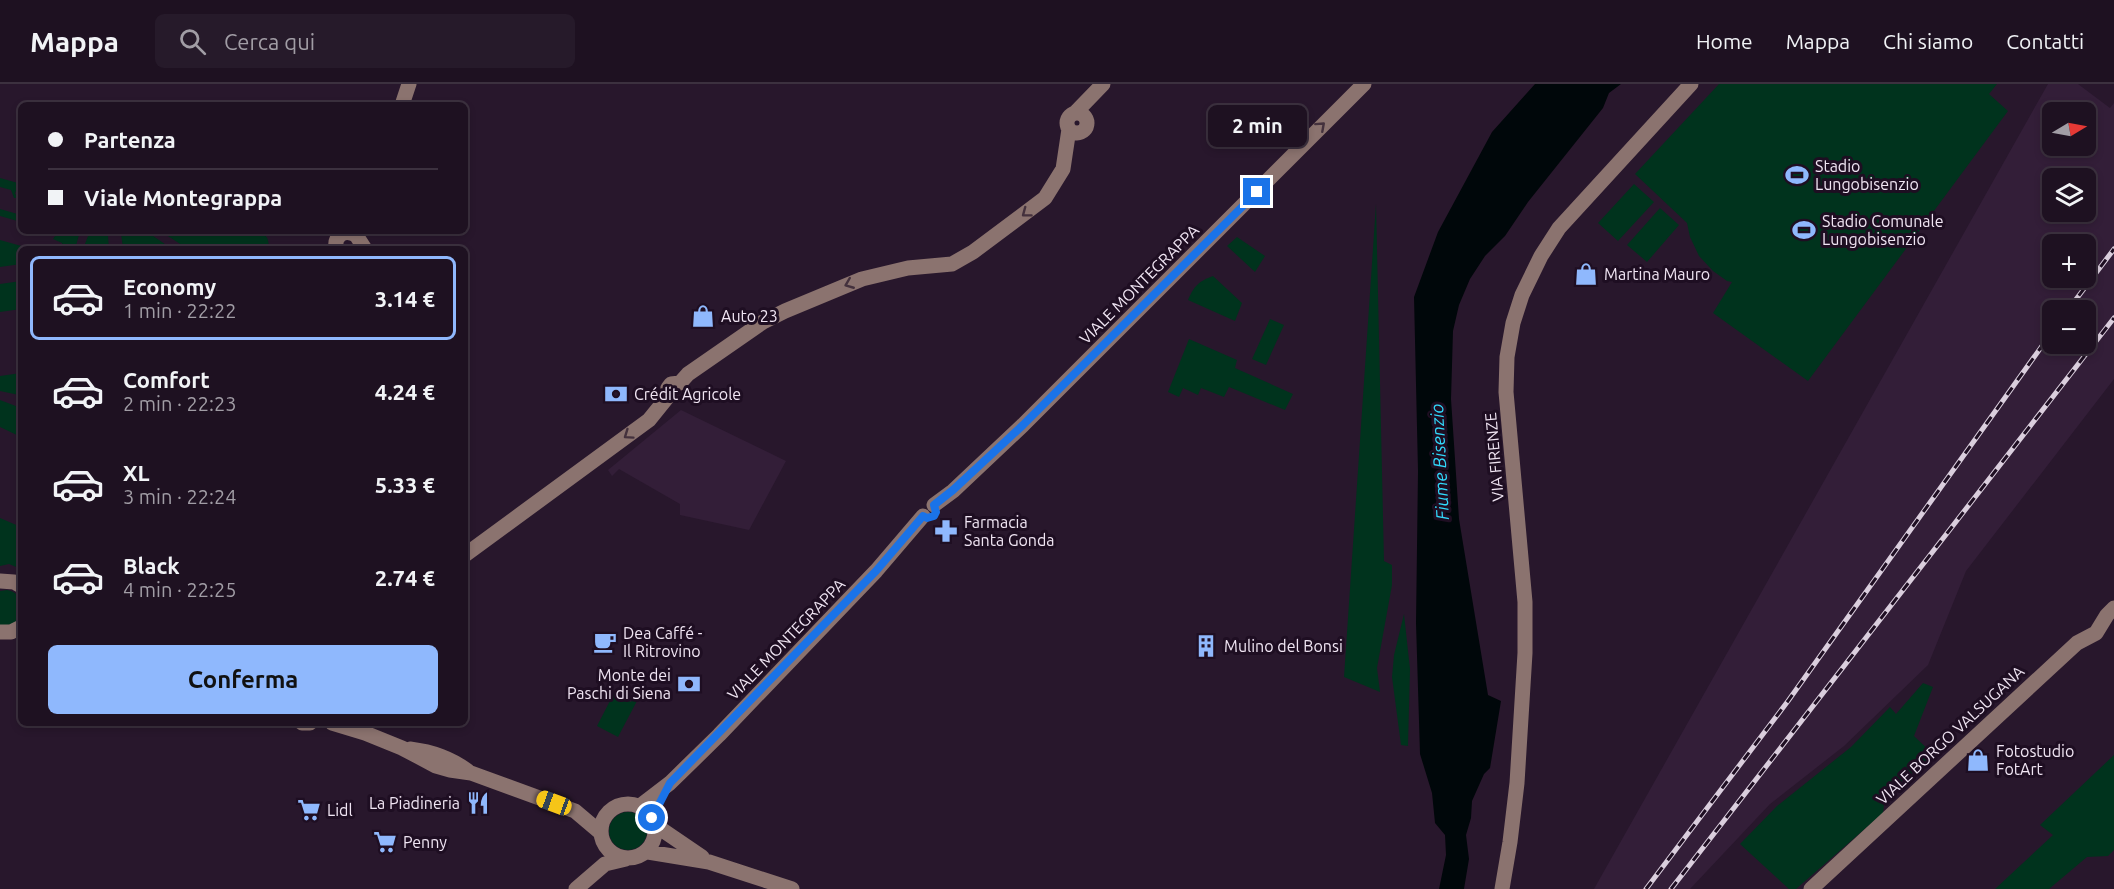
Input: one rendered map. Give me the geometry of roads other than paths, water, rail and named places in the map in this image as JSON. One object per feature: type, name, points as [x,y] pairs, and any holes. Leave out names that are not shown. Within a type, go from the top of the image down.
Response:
[{"type":"street","points":[[403,102],[409,84]]},
{"type":"street","name":"VIALE MONTEGRAPPA","points":[[670,783],[876,571],[923,516],[927,518],[934,516],[936,512],[934,505],[1023,425],[1364,84]]},
{"type":"street","name":"VIA FIRENZE","points":[[1502,889],[1517,783],[1525,653],[1525,602],[1506,392],[1507,357],[1513,323],[1531,274],[1559,228],[1691,84]]},
{"type":"street","points":[[468,553],[649,420],[688,374],[763,322],[862,279],[908,268],[952,264],[996,236],[1045,198],[1063,170],[1069,129],[1068,117],[1075,113],[1102,85]]},
{"type":"street","points":[[0,581],[18,585]]},
{"type":"street","name":"VIALE BORGO VALSUGANA","points":[[1810,889],[2077,643],[2096,633],[2111,611]]},
{"type":"street","points":[[1,636],[18,629]]},
{"type":"street","points":[[342,726],[402,748],[430,752],[453,760],[471,773],[575,811],[610,811],[624,804],[640,806],[654,821],[709,862]]},
{"type":"street","points":[[354,726],[365,733]]},
{"type":"street","points":[[640,806],[670,783]]},
{"type":"street","points":[[648,852],[654,841],[654,821],[670,783]]},
{"type":"street","points":[[575,811],[617,856],[626,859]]},
{"type":"street","points":[[581,884],[602,839],[602,825],[610,811]]},
{"type":"street","points":[[581,884],[605,864],[635,858],[648,852],[709,862],[792,889]]},
{"type":"water","name":"Fiume Bisenzio","points":[[1535,84],[1621,84],[1609,93],[1603,108],[1528,202],[1505,236],[1485,256],[1470,279],[1459,305],[1453,331],[1451,399],[1459,519],[1488,695],[1501,701],[1490,768],[1484,774],[1472,801],[1471,818],[1466,835],[1469,859],[1464,889],[1439,889],[1446,855],[1445,835],[1435,823],[1432,793],[1420,754],[1416,623],[1418,471],[1414,297],[1438,232],[1492,132]]},
{"type":"railway","points":[[2076,300],[2114,249]]},
{"type":"railway","points":[[1671,889],[2114,318]]},
{"type":"railway","points":[[1646,889],[1788,701],[2042,346]]},
{"type":"place","name":"Stadio Lungobisenzio","points":[[1797,175]]},
{"type":"place","name":"Stadio Comunale Lungobisenzio","points":[[1804,230]]},
{"type":"place","name":"Martina Mauro","points":[[1586,274]]},
{"type":"place","name":"Auto 23","points":[[703,316]]},
{"type":"place","name":"Crédit Agricole","points":[[616,394]]},
{"type":"place","name":"Farmacia Santa Gonda","points":[[946,531]]},
{"type":"place","name":"Dea Caffé - Il Ritrovino","points":[[605,642]]},
{"type":"place","name":"Mulino del Bonsi","points":[[1206,646]]},
{"type":"place","name":"Monte dei Paschi di Siena","points":[[689,684]]},
{"type":"place","name":"Fotostudio FotArt","points":[[1978,760]]},
{"type":"place","name":"La Piadineria","points":[[478,803]]},
{"type":"place","name":"Lidl","points":[[309,810]]},
{"type":"place","name":"Penny","points":[[385,842]]}]
